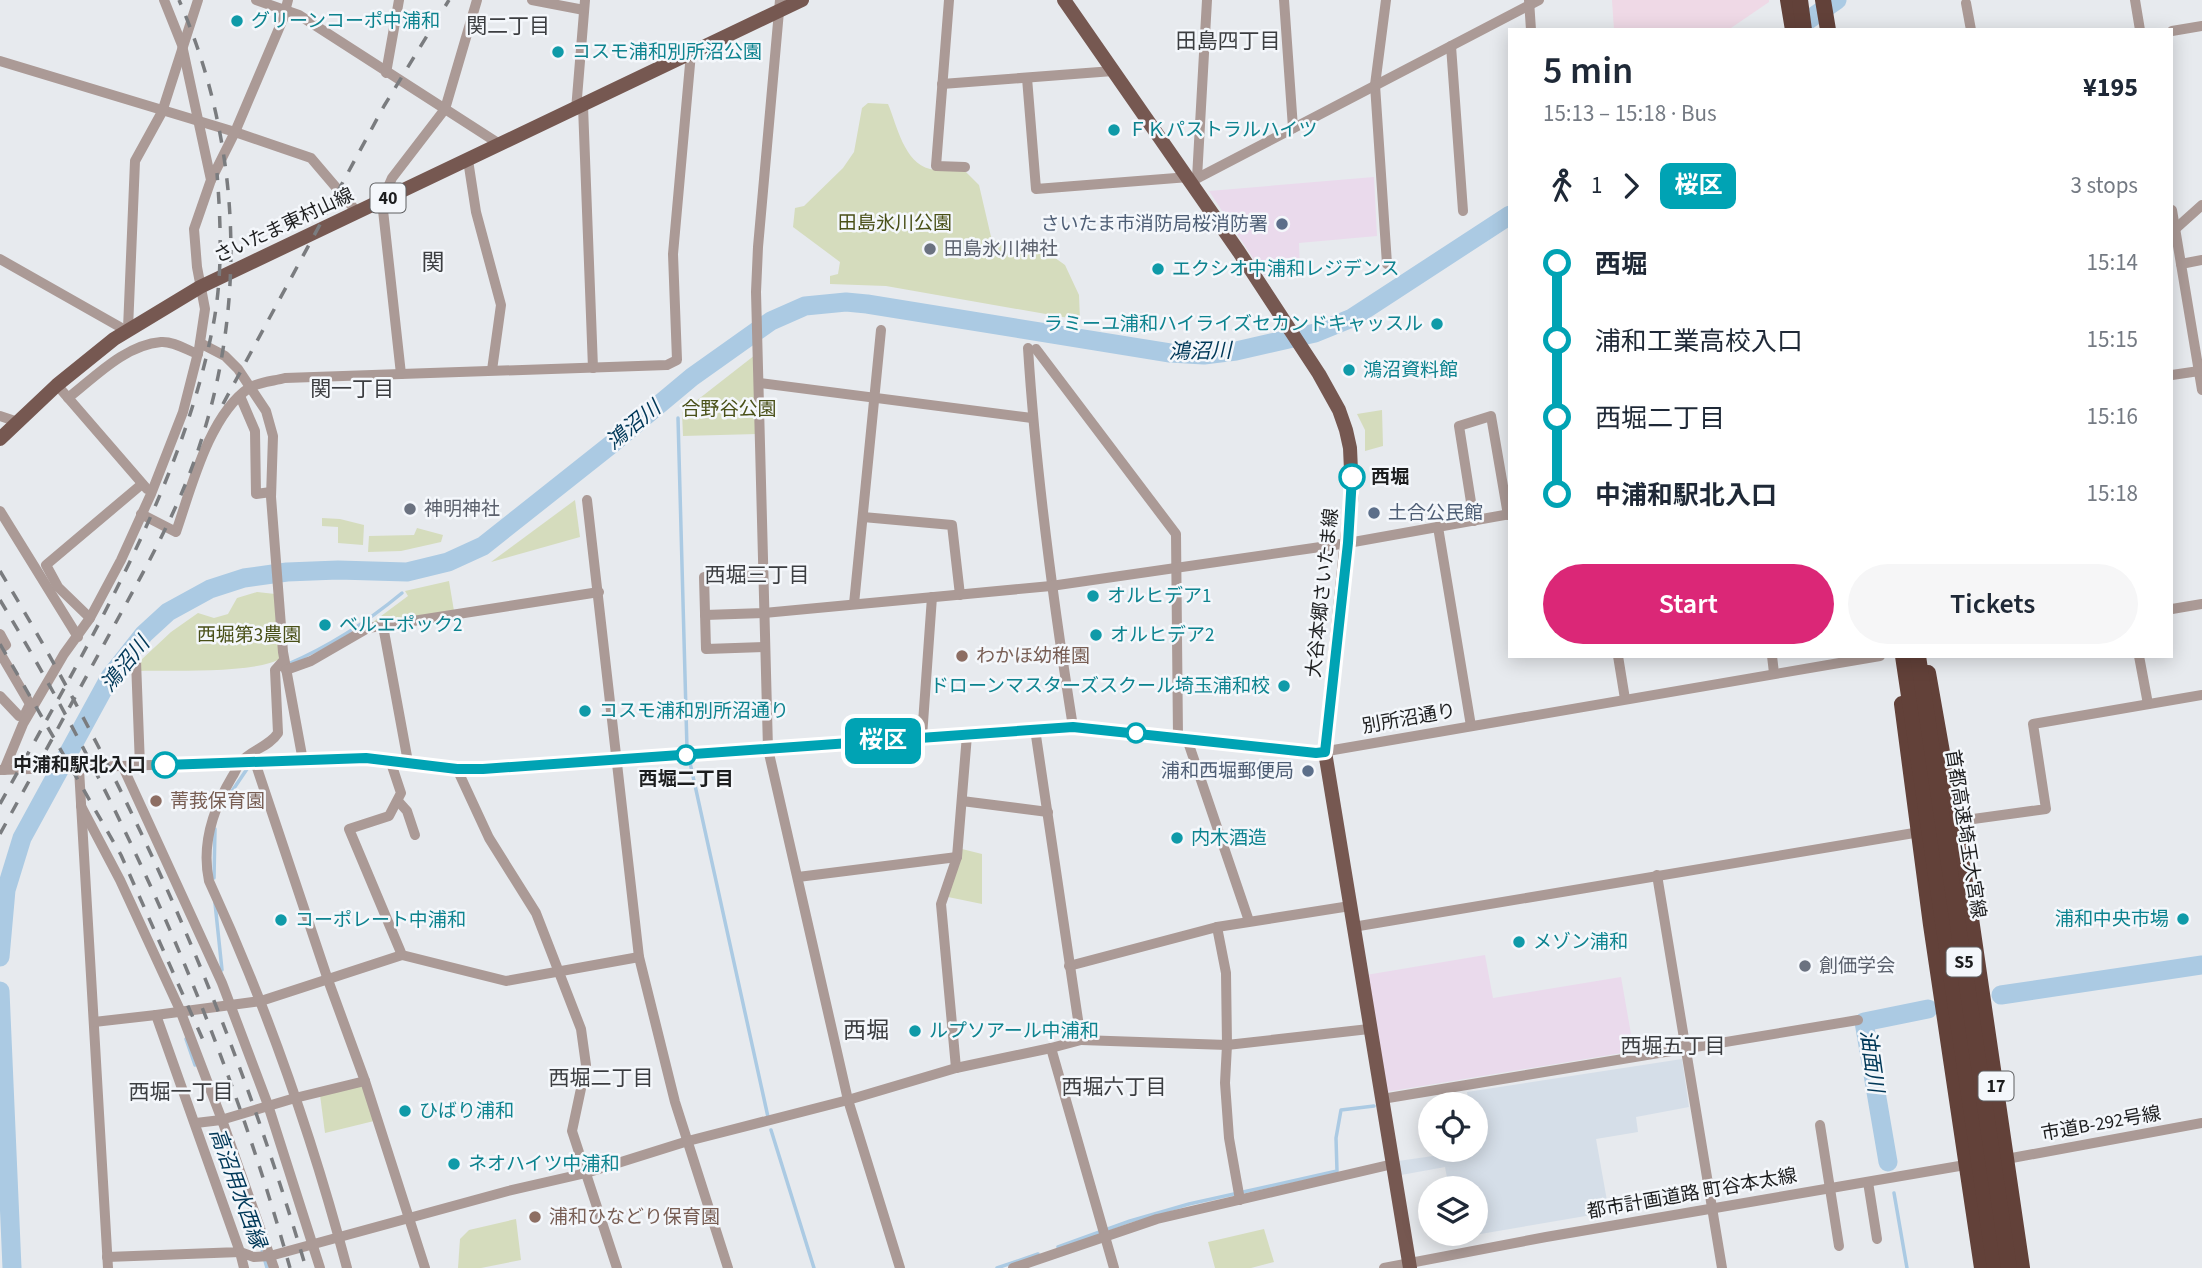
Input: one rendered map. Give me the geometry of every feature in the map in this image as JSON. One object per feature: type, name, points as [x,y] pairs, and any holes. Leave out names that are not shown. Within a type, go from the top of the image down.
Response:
[{"type":"highway","points":[[1821,0],[1831,28]]},
{"type":"highway","points":[[1831,28],[1833,0]]},
{"type":"highway","points":[[1793,28],[1796,3]]},
{"type":"highway","points":[[1796,3],[1803,28]]},
{"type":"highway","points":[[1796,3],[1809,28]]},
{"type":"highway","name":"17","points":[[1896,658],[1966,1165],[1983,1268]]},
{"type":"highway","name":"首都高速埼玉大宮線","points":[[1903,658],[1995,1268]]},
{"type":"highway","name":"首都高速埼玉大宮線","points":[[1918,658],[2009,1268]]},
{"type":"highway","name":"17","points":[[1925,658],[1969,905],[2022,1268]]},
{"type":"highway","points":[[1930,911],[1969,905]]},
{"type":"highway","points":[[1983,1268],[1994,1202],[1978,1086],[1986,1017]]},
{"type":"main road","name":"さいたま東村山線","points":[[0,439],[57,385],[114,339],[200,287],[579,108],[780,6],[802,0]]},
{"type":"main road","name":"大谷本郷さいたま線","points":[[1064,0],[1193,179],[1329,392],[1346,430],[1352,470],[1348,543],[1325,752],[1409,1265]]},
{"type":"street","points":[[164,0],[182,45],[201,123],[211,180]]},
{"type":"street","points":[[0,259],[127,330],[135,161],[162,112],[198,0]]},
{"type":"street","points":[[256,0],[287,5],[386,73],[501,145]]},
{"type":"street","points":[[386,73],[399,0]]},
{"type":"street","points":[[401,374],[382,201],[392,178],[445,109],[477,0]]},
{"type":"street","points":[[532,0],[585,5],[579,108],[593,368]]},
{"type":"street","points":[[949,0],[936,166],[965,167]]},
{"type":"street","points":[[1193,179],[1207,0]]},
{"type":"street","points":[[1284,0],[1293,128]]},
{"type":"street","points":[[1386,0],[1375,85],[1387,264]]},
{"type":"street","points":[[2135,0],[2140,28]]},
{"type":"street","points":[[1027,78],[1036,190],[1193,179],[1532,2]]},
{"type":"street","points":[[1531,28],[1532,2]]},
{"type":"street","points":[[1966,3],[1971,28]]},
{"type":"street","points":[[2,770],[23,724],[62,657],[90,618],[151,494],[183,412],[199,349],[205,309],[194,229],[211,180],[235,132],[287,5]]},
{"type":"street","points":[[780,6],[758,247],[757,309],[768,749],[848,1100],[900,1268]]},
{"type":"street","points":[[2173,31],[2202,26]]},
{"type":"street","points":[[1451,46],[1463,211]]},
{"type":"street","points":[[141,514],[176,532],[207,448],[226,412],[251,386],[285,378],[667,365],[677,360],[673,254],[691,53]]},
{"type":"street","points":[[0,61],[312,158],[357,212]]},
{"type":"street","points":[[942,84],[1113,71]]},
{"type":"street","points":[[468,160],[476,212],[501,305],[492,370]]},
{"type":"street","points":[[2202,205],[2173,230],[2202,390]]},
{"type":"street","points":[[2181,264],[2202,260]]},
{"type":"street","points":[[854,604],[881,330]]},
{"type":"street","points":[[114,339],[125,354]]},
{"type":"street","points":[[68,398],[125,354],[161,342],[225,356],[251,386],[266,411],[273,438],[271,492],[277,590],[285,665],[303,761]]},
{"type":"street","points":[[1073,727],[1051,586],[1032,418],[1032,349],[1177,534],[1182,739],[1250,921]]},
{"type":"street","points":[[2173,375],[2199,371]]},
{"type":"street","points":[[760,383],[1032,418]]},
{"type":"street","points":[[57,385],[151,494]]},
{"type":"street","points":[[240,396],[255,431],[256,495],[271,492]]},
{"type":"street","points":[[0,416],[18,422]]},
{"type":"street","points":[[1474,521],[1459,426],[1491,416],[1508,510]]},
{"type":"street","points":[[90,618],[58,587],[46,565],[142,484]]},
{"type":"street","points":[[587,500],[639,957],[675,1102],[728,1268]]},
{"type":"street","points":[[0,511],[78,637]]},
{"type":"street","points":[[705,615],[764,613],[1051,586],[1348,543],[1508,515]]},
{"type":"street","points":[[863,517],[952,525],[960,595]]},
{"type":"street","points":[[1438,527],[1471,726]]},
{"type":"street","points":[[763,575],[704,577],[706,649],[764,647]]},
{"type":"street","points":[[347,1268],[295,1098],[261,1001],[209,881],[206,866],[211,821],[250,762],[278,733],[275,670],[285,665],[311,661],[368,628],[599,592]]},
{"type":"street","points":[[922,737],[932,597]]},
{"type":"street","points":[[2173,609],[2202,604]]},
{"type":"street","points":[[383,626],[408,762]]},
{"type":"street","points":[[0,634],[6,645],[0,651],[30,704],[24,716],[19,716],[0,698]]},
{"type":"street","points":[[1618,658],[1625,699]]},
{"type":"street","points":[[1772,658],[1774,673]]},
{"type":"street","name":"別所沼通り","points":[[2,770],[390,760],[457,769],[618,761],[1073,727],[1316,753],[1868,658]]},
{"type":"street","points":[[2139,658],[2148,704]]},
{"type":"street","points":[[136,661],[140,766]]},
{"type":"street","points":[[1966,820],[2046,809],[2033,724],[2202,695]]},
{"type":"street","points":[[0,698],[23,724]]},
{"type":"street","points":[[1035,729],[1081,1040]]},
{"type":"street","points":[[956,1068],[942,904],[957,857],[967,735]]},
{"type":"street","points":[[390,760],[401,793],[398,801],[389,816],[349,829],[402,955]]},
{"type":"street","points":[[250,762],[365,1081],[425,1268]]},
{"type":"street","points":[[123,767],[230,1005],[268,1105],[320,1268]]},
{"type":"street","points":[[74,769],[81,806],[107,1262],[240,1252],[254,1257],[269,1256],[508,1191],[586,1173],[688,1141],[848,1100],[956,1068],[1081,1040],[1227,1045],[1369,1029]]},
{"type":"street","points":[[457,769],[489,838],[536,913],[581,1029],[586,1065],[572,1131],[617,1268]]},
{"type":"street","points":[[398,801],[407,810],[415,835]]},
{"type":"street","points":[[962,802],[1048,812]]},
{"type":"street","points":[[81,806],[120,880],[180,1010],[218,1121],[274,1268]]},
{"type":"street","points":[[1353,927],[1920,832]]},
{"type":"street","points":[[798,877],[957,857]]},
{"type":"street","points":[[1657,875],[1722,1268]]},
{"type":"street","points":[[1069,966],[1217,927],[1350,906]]},
{"type":"street","points":[[1217,927],[1226,973],[1225,1083],[1229,1138],[1240,1195]]},
{"type":"street","points":[[94,1022],[261,1001],[402,955],[506,981],[639,957]]},
{"type":"street","points":[[156,1015],[196,1123],[244,1268]]},
{"type":"street","points":[[1382,1099],[1858,1020]]},
{"type":"street","points":[[1051,1048],[1114,1268]]},
{"type":"street","points":[[196,1123],[218,1121],[268,1105],[365,1081]]},
{"type":"street","name":"市道B-292号線","points":[[2007,1159],[2202,1123]]},
{"type":"street","points":[[1820,1125],[1839,1246]]},
{"type":"street","name":"都市計画道路 町谷本太線","points":[[1384,1268],[2007,1159]]},
{"type":"street","points":[[1013,1268],[1105,1233],[1240,1195],[1392,1164]]},
{"type":"street","points":[[1868,1182],[1877,1239]]},
{"type":"shaded area","points":[[1612,0],[1769,0],[1731,28],[1614,28]]},
{"type":"shaded area","points":[[1374,177],[1377,236],[1299,243],[1300,273],[1264,275],[1209,191]]},
{"type":"shaded area","points":[[1485,955],[1493,998],[1621,977],[1634,1051],[1386,1092],[1366,975]]},
{"type":"shaded area","points":[[1682,1059],[1689,1107],[1636,1117],[1638,1132],[1596,1139],[1609,1212],[1488,1233],[1488,1176],[1447,1176],[1445,1167],[1401,1175],[1398,1161],[1418,1158],[1418,1162],[1488,1162],[1488,1092],[1467,1092]]},
{"type":"green space","name":"田島氷川公園","points":[[868,103],[888,104],[903,142],[921,165],[934,170],[964,170],[979,185],[992,241],[1040,240],[1051,255],[1065,265],[1079,295],[1080,320],[886,286],[830,284],[830,276],[838,274],[840,262],[793,227],[795,208],[804,206],[843,168],[854,152],[862,108]]},
{"type":"green space","name":"合野谷公園","points":[[755,355],[757,434],[683,436],[682,412]]},
{"type":"green space","points":[[1382,410],[1383,446],[1365,451],[1365,430],[1357,414]]},
{"type":"green space","points":[[575,500],[580,537],[491,562]]},
{"type":"green space","points":[[322,518],[364,525],[363,545],[338,543],[338,527],[322,526]]},
{"type":"green space","points":[[417,528],[443,535],[441,542],[401,551],[368,552],[369,536],[414,535]]},
{"type":"green space","points":[[449,581],[454,611],[369,625],[408,596],[405,591]]},
{"type":"green space","name":"西堀第3農園","points":[[257,592],[275,594],[281,658],[254,667],[235,669],[140,671],[140,661],[171,632],[198,613],[214,618],[228,614],[237,598]]},
{"type":"green space","points":[[962,849],[982,854],[982,904],[948,897]]},
{"type":"green space","points":[[365,1081],[374,1121],[325,1133],[320,1095]]},
{"type":"green space","points":[[516,1219],[521,1260],[481,1268],[458,1268],[460,1239],[469,1230]]},
{"type":"green space","points":[[1264,1229],[1274,1262],[1251,1268],[1215,1268],[1208,1242]]},
{"type":"waterway","name":"鴻沼川","points":[[1797,28],[1837,0]]},
{"type":"waterway","name":"鴻沼川","points":[[0,957],[6,890],[22,838],[110,677],[144,634],[168,612],[210,589],[244,578],[287,572],[407,572],[448,562],[483,546],[692,377],[771,321],[805,306],[846,302],[867,304],[1170,353],[1204,355],[1236,351],[1315,333],[1352,318],[1508,216]]},
{"type":"waterway","name":"鴻沼川","points":[[669,396],[669,405]]},
{"type":"waterway","points":[[678,418],[687,749],[768,1117]]},
{"type":"waterway","name":"高沼用水西縁","points":[[288,664],[348,633],[402,593]]},
{"type":"waterway","name":"高沼用水西縁","points":[[226,800],[249,766]]},
{"type":"waterway","name":"高沼用水西縁","points":[[214,878],[215,829]]},
{"type":"waterway","name":"高沼用水西縁","points":[[215,903],[222,970]]},
{"type":"waterway","name":"油面川","points":[[2001,995],[2202,965]]},
{"type":"waterway","name":"鴻沼川","points":[[0,991],[12,1268]]},
{"type":"waterway","name":"油面川","points":[[1888,1162],[1864,1022],[1928,1009]]},
{"type":"waterway","name":"油面川","points":[[1861,1026],[1865,1025]]},
{"type":"waterway","name":"高沼用水西縁","points":[[186,1039],[195,1065]]},
{"type":"waterway","points":[[1058,1247],[1130,1221],[1189,1204],[1337,1171],[1336,1138],[1341,1110],[1374,1106]]},
{"type":"waterway","points":[[771,1130],[814,1268]]},
{"type":"waterway","name":"油面川","points":[[1894,1193],[1907,1268]]},
{"type":"waterway","name":"高沼用水西縁","points":[[258,1236],[267,1268]]},
{"type":"waterway","points":[[997,1268],[1038,1254]]},
{"type":"railway","points":[[0,834],[166,527],[195,459],[212,402],[224,345],[230,287],[226,170],[216,112],[200,55],[179,0]]},
{"type":"railway","points":[[223,404],[384,106],[449,0]]},
{"type":"railway","points":[[0,804],[124,575],[152,515],[197,393],[218,292],[220,252],[217,173]]},
{"type":"railway","points":[[0,571],[94,739],[176,909],[246,1085],[306,1268]]},
{"type":"railway","points":[[0,600],[89,759],[168,924],[235,1094],[290,1268]]},
{"type":"railway","points":[[0,644],[121,855],[203,1040]]},
{"type":"bus line","name":"桜区","points":[[165,765],[366,758],[457,769],[483,769],[1073,727],[1325,752],[1348,543],[1352,477]]},
{"type":"place","name":"グリーンコーポ中浦和","points":[[237,21]]},
{"type":"place","name":"コスモ浦和別所沼公園","points":[[558,52]]},
{"type":"place","name":"ＦＫパストラルハイツ","points":[[1114,130]]},
{"type":"place","name":"さいたま市消防局桜消防署","points":[[1282,224]]},
{"type":"place","name":"田島氷川神社","points":[[930,249]]},
{"type":"place","name":"エクシオ中浦和レジデンス","points":[[1158,269]]},
{"type":"place","name":"ラミーユ浦和ハイライズセカンドキャッスル","points":[[1437,324]]},
{"type":"place","name":"鴻沼資料館","points":[[1349,370]]},
{"type":"place","name":"西堀","points":[[1352,477]]},
{"type":"place","name":"神明神社","points":[[410,509]]},
{"type":"place","name":"土合公民館","points":[[1374,513]]},
{"type":"place","name":"オルヒデア1","points":[[1093,596]]},
{"type":"place","name":"ベルエポック2","points":[[325,625]]},
{"type":"place","name":"オルヒデア2","points":[[1096,635]]},
{"type":"place","name":"わかほ幼稚園","points":[[962,656]]},
{"type":"place","name":"ドローンマスターズスクール埼玉浦和校","points":[[1284,686]]},
{"type":"place","name":"コスモ浦和別所沼通り","points":[[585,711]]},
{"type":"place","name":"西堀二丁目","points":[[686,755]]},
{"type":"place","name":"中浦和駅北入口","points":[[165,765]]},
{"type":"place","name":"浦和西堀郵便局","points":[[1308,771]]},
{"type":"place","name":"菁莪保育園","points":[[156,801]]},
{"type":"place","name":"内木酒造","points":[[1177,838]]},
{"type":"place","name":"浦和中央市場","points":[[2183,919]]},
{"type":"place","name":"コーポレート中浦和","points":[[281,920]]},
{"type":"place","name":"メゾン浦和","points":[[1519,942]]},
{"type":"place","name":"創価学会","points":[[1805,966]]},
{"type":"place","name":"ルプソアール中浦和","points":[[915,1031]]},
{"type":"place","name":"ひばり浦和","points":[[405,1111]]},
{"type":"place","name":"ネオハイツ中浦和","points":[[454,1164]]},
{"type":"place","name":"浦和ひなどり保育園","points":[[535,1217]]},
{"type":"district","name":"関二丁目","points":[[508,26]]},
{"type":"district","name":"田島四丁目","points":[[1228,41]]},
{"type":"district","name":"関","points":[[433,262]]},
{"type":"district","name":"関一丁目","points":[[352,389]]},
{"type":"district","name":"西堀三丁目","points":[[757,575]]},
{"type":"district","name":"西堀","points":[[866,1030]]},
{"type":"district","name":"西堀五丁目","points":[[1673,1046]]},
{"type":"district","name":"西堀二丁目","points":[[601,1078]]},
{"type":"district","name":"西堀六丁目","points":[[1114,1087]]},
{"type":"district","name":"西堀一丁目","points":[[181,1092]]}]
